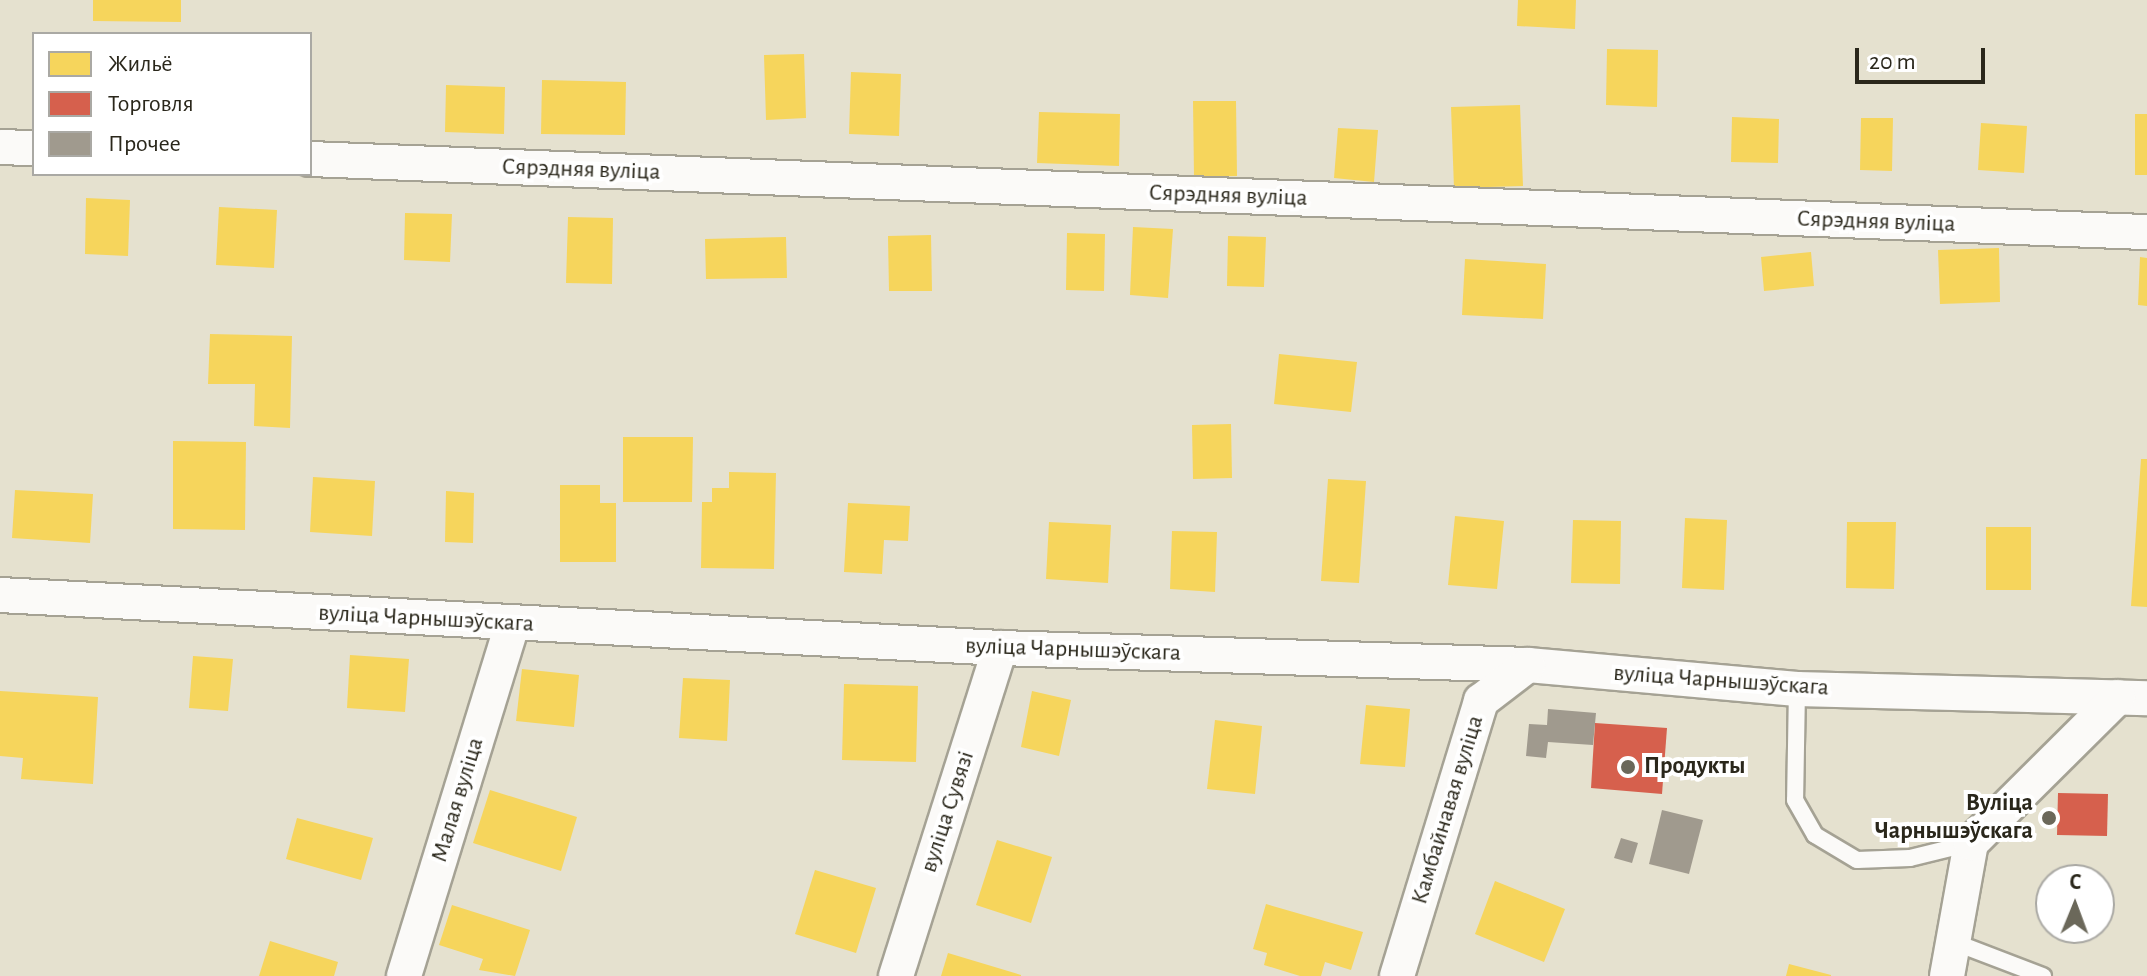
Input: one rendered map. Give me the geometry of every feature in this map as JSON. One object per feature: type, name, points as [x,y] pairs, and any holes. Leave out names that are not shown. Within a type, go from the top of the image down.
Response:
[{"type":"street","points":[[0,147],[32,148]]},
{"type":"street","name":"Сярэдняя вуліца","points":[[312,159],[2147,232]]},
{"type":"street","name":"вуліца Чарнышэўскага","points":[[0,595],[1000,648],[1528,665],[1797,689],[2133,697]]},
{"type":"street","name":"Малая вуліца","points":[[404,976],[512,624]]},
{"type":"street","name":"вуліца Сувязі","points":[[896,976],[1000,648]]},
{"type":"street","name":"Камбайнавая вуліца","points":[[1397,976],[1481,701],[1528,665]]},
{"type":"street","points":[[1947,976],[1959,944],[1971,843],[2133,697]]},
{"type":"lane","points":[[1797,689],[1795,800],[1815,835],[1857,860],[1910,858],[1971,843]]},
{"type":"lane","points":[[1959,944],[2043,976]]},
{"type":"building: Жильё","points":[[93,0],[181,0],[181,22],[93,21]]},
{"type":"building: Жильё","points":[[1518,0],[1576,0],[1575,29],[1517,26]]},
{"type":"building: Жильё","points":[[1607,49],[1658,50],[1657,107],[1606,105]]},
{"type":"building: Жильё","points":[[804,54],[806,118],[766,120],[764,55]]},
{"type":"building: Жильё","points":[[851,72],[901,74],[899,136],[849,134]]},
{"type":"building: Жильё","points":[[542,80],[626,82],[625,135],[541,134]]},
{"type":"building: Жильё","points":[[446,85],[505,87],[504,134],[445,132]]},
{"type":"building: Жильё","points":[[1193,101],[1236,101],[1237,176],[1194,177]]},
{"type":"building: Жильё","points":[[1520,105],[1523,186],[1454,188],[1451,107]]},
{"type":"building: Жильё","points":[[1039,112],[1120,114],[1119,166],[1037,163]]},
{"type":"building: Жильё","points":[[2135,114],[2147,114],[2147,175],[2135,175]]},
{"type":"building: Жильё","points":[[1732,117],[1779,119],[1778,163],[1731,162]]},
{"type":"building: Жильё","points":[[1861,118],[1893,118],[1892,171],[1860,170]]},
{"type":"building: Жильё","points":[[1981,123],[2027,126],[2024,173],[1978,170]]},
{"type":"building: Жильё","points":[[1338,128],[1378,130],[1374,182],[1334,178]]},
{"type":"building: Жильё","points":[[86,198],[130,200],[128,256],[85,254]]},
{"type":"building: Жильё","points":[[219,207],[277,210],[274,268],[216,265]]},
{"type":"building: Жильё","points":[[405,213],[452,214],[450,262],[404,260]]},
{"type":"building: Жильё","points":[[568,217],[613,218],[612,284],[566,283]]},
{"type":"building: Жильё","points":[[1133,227],[1173,229],[1168,298],[1130,295]]},
{"type":"building: Жильё","points":[[1067,233],[1105,234],[1104,291],[1066,290]]},
{"type":"building: Жильё","points":[[931,235],[932,291],[889,291],[888,236]]},
{"type":"building: Жильё","points":[[1228,236],[1266,237],[1264,287],[1227,286]]},
{"type":"building: Жильё","points":[[786,237],[787,278],[706,279],[705,239]]},
{"type":"building: Жильё","points":[[1999,248],[2000,302],[1940,304],[1938,250]]},
{"type":"building: Жильё","points":[[1811,252],[1814,286],[1764,291],[1761,257]]},
{"type":"building: Жильё","points":[[2140,257],[2147,258],[2147,306],[2138,305]]},
{"type":"building: Жильё","points":[[1465,259],[1546,264],[1543,319],[1462,315]]},
{"type":"building: Жильё","points":[[210,334],[292,336],[290,428],[254,426],[255,384],[208,384]]},
{"type":"building: Жильё","points":[[1279,354],[1357,362],[1351,412],[1274,404]]},
{"type":"building: Жильё","points":[[1231,424],[1232,478],[1193,479],[1192,425]]},
{"type":"building: Жильё","points":[[623,437],[693,437],[692,502],[623,502]]},
{"type":"building: Жильё","points":[[173,441],[246,442],[245,530],[173,529]]},
{"type":"building: Жильё","points":[[2141,459],[2147,459],[2147,607],[2131,606]]},
{"type":"building: Жильё","points":[[729,472],[776,473],[774,569],[701,568],[702,502],[712,502],[712,488],[729,488]]},
{"type":"building: Жильё","points":[[313,477],[375,481],[372,536],[310,532]]},
{"type":"building: Жильё","points":[[1328,479],[1366,481],[1359,583],[1321,581]]},
{"type":"building: Жильё","points":[[560,485],[600,485],[600,503],[616,503],[616,562],[560,562]]},
{"type":"building: Жильё","points":[[15,490],[93,494],[90,543],[12,538]]},
{"type":"building: Жильё","points":[[446,491],[474,493],[473,543],[445,542]]},
{"type":"building: Жильё","points":[[848,503],[910,506],[908,541],[884,540],[882,574],[844,572]]},
{"type":"building: Жильё","points":[[1455,516],[1504,521],[1497,589],[1448,585]]},
{"type":"building: Жильё","points":[[1685,518],[1727,520],[1724,590],[1682,588]]},
{"type":"building: Жильё","points":[[1573,520],[1621,521],[1620,584],[1571,583]]},
{"type":"building: Жильё","points":[[1049,522],[1111,525],[1108,583],[1046,579]]},
{"type":"building: Жильё","points":[[1847,522],[1896,522],[1894,589],[1846,588]]},
{"type":"building: Жильё","points":[[1986,527],[2031,527],[2031,590],[1986,590]]},
{"type":"building: Жильё","points":[[1172,531],[1217,532],[1215,592],[1170,589]]},
{"type":"building: Жильё","points":[[350,655],[409,659],[405,712],[347,708]]},
{"type":"building: Жильё","points":[[193,656],[233,659],[228,711],[189,708]]},
{"type":"building: Жильё","points":[[522,669],[579,675],[574,727],[516,721]]},
{"type":"building: Жильё","points":[[683,678],[730,680],[727,741],[679,738]]},
{"type":"building: Жильё","points":[[844,684],[918,686],[916,762],[842,760]]},
{"type":"building: Жильё","points":[[0,691],[98,697],[93,784],[21,779],[23,758],[0,756]]},
{"type":"building: Жильё","points":[[1032,691],[1071,700],[1059,756],[1021,747]]},
{"type":"building: Жильё","points":[[1366,705],[1410,709],[1405,767],[1360,764]]},
{"type":"building: Жильё","points":[[1215,720],[1262,726],[1255,794],[1207,789]]},
{"type":"building: Жильё","points":[[490,790],[577,817],[561,871],[473,843]]},
{"type":"building: Жильё","points":[[297,818],[373,838],[361,880],[286,859]]},
{"type":"building: Жильё","points":[[997,840],[1052,857],[1031,923],[976,905]]},
{"type":"building: Жильё","points":[[815,870],[876,888],[856,953],[795,934]]},
{"type":"building: Жильё","points":[[1495,881],[1565,909],[1544,962],[1475,934]]},
{"type":"building: Жильё","points":[[1266,904],[1363,932],[1351,970],[1325,962],[1321,976],[1300,976],[1264,965],[1267,953],[1253,949]]},
{"type":"building: Жильё","points":[[452,905],[530,930],[515,976],[479,970],[483,959],[439,945]]},
{"type":"building: Жильё","points":[[270,941],[338,962],[334,976],[259,976]]},
{"type":"building: Жильё","points":[[948,953],[1021,975],[1021,976],[941,976]]},
{"type":"building: Жильё","points":[[1789,964],[1831,975],[1831,976],[1786,976]]},
{"type":"building: Торговля","name":"Продукты","points":[[1595,723],[1667,728],[1662,794],[1591,788]]},
{"type":"building: Торговля","points":[[2058,793],[2108,794],[2107,836],[2057,835]]},
{"type":"building: Прочее","points":[[1548,709],[1596,713],[1593,745],[1548,742],[1546,758],[1526,756],[1529,724],[1547,725]]},
{"type":"building: Прочее","points":[[1662,810],[1703,820],[1689,874],[1649,864]]},
{"type":"building: Прочее","points":[[1621,838],[1638,843],[1632,863],[1614,858]]},
{"type":"place","name":"Продукты","points":[[1628,767]]},
{"type":"place","name":"Вуліца Чарнышэўскага","points":[[2049,818]]}]
